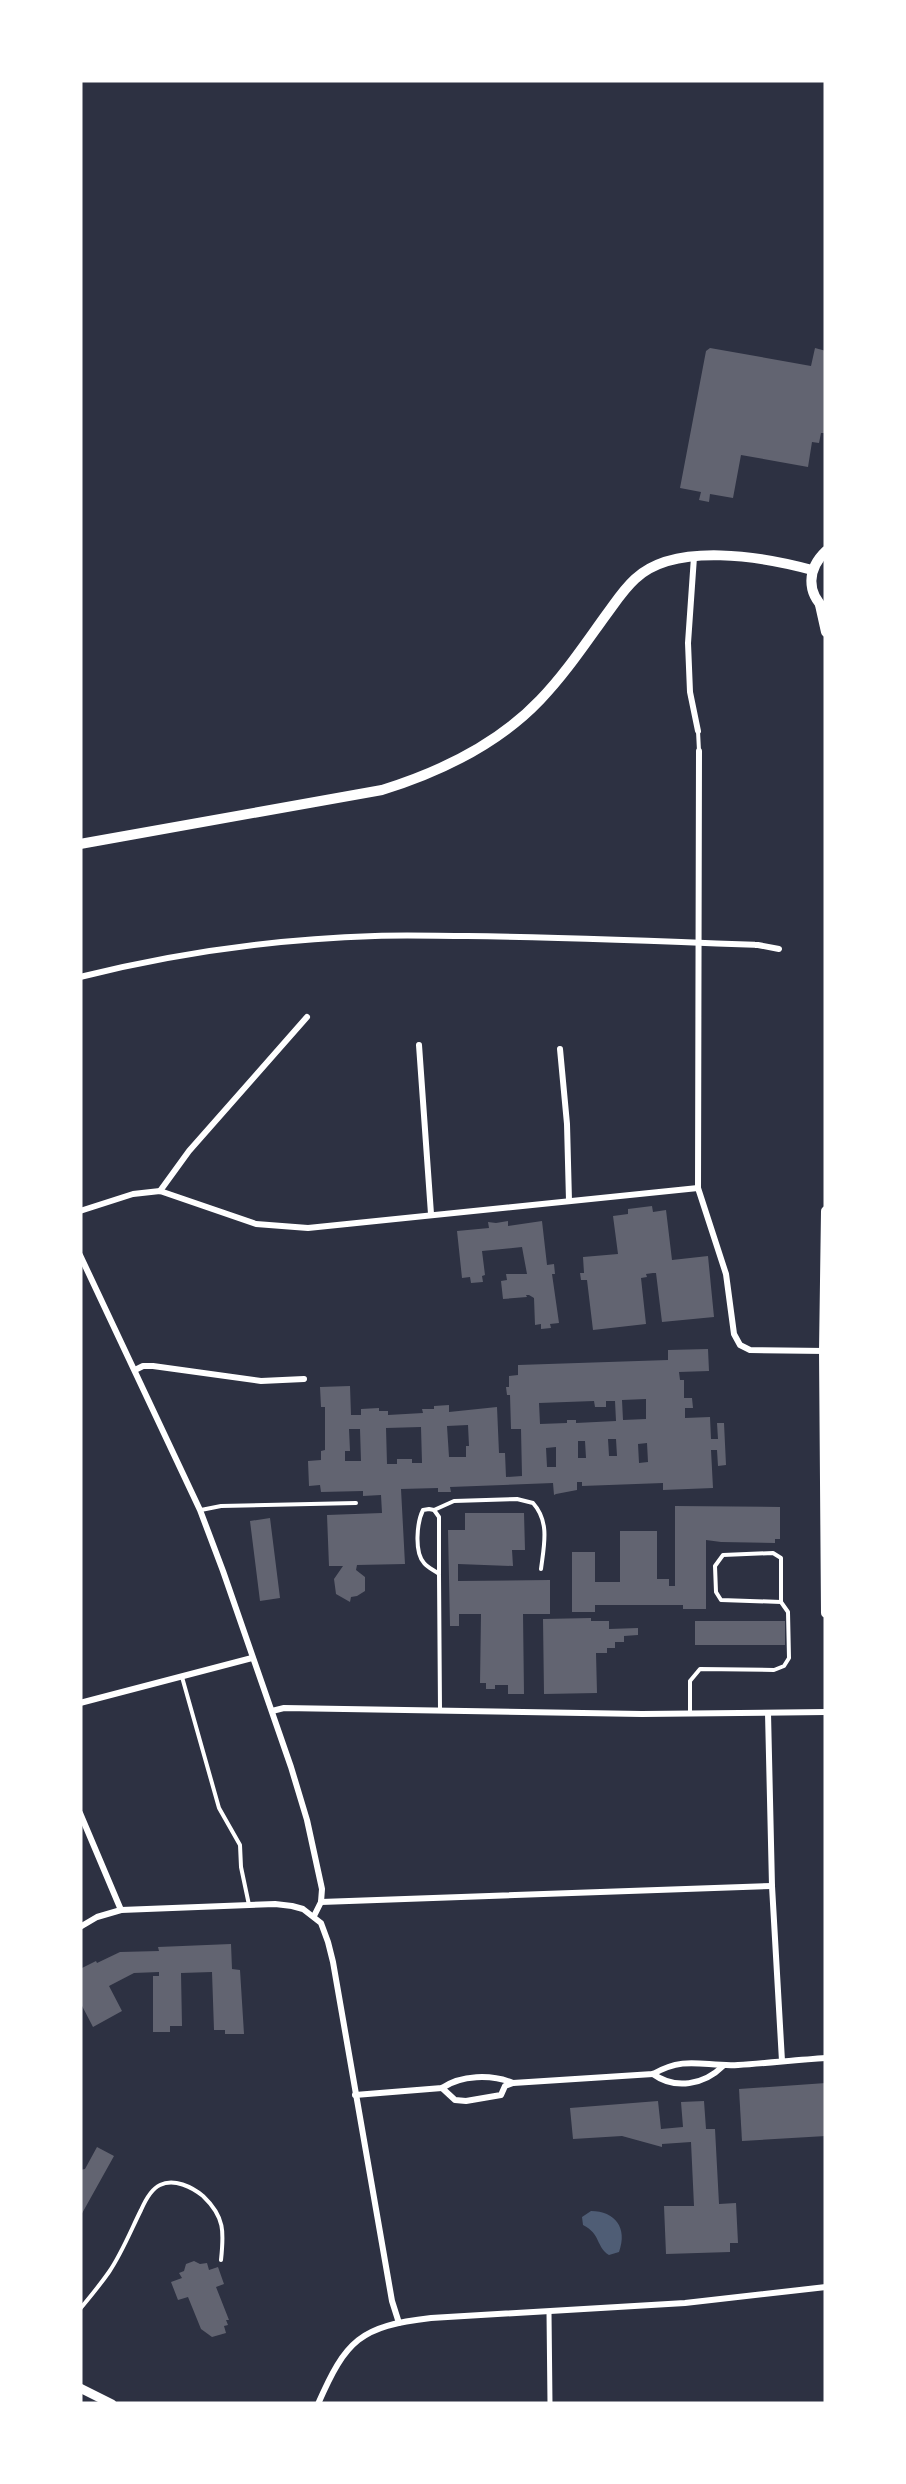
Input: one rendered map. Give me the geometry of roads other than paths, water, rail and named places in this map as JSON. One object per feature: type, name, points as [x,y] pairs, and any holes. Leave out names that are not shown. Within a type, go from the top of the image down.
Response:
[{"type":"main road","points":[[826,551],[812,570],[812,591],[823,608],[826,632]]},
{"type":"main road","points":[[80,844],[382,790],[435,772],[477,750],[528,712],[559,679],[635,579],[658,564],[694,557],[761,559],[812,570]]},
{"type":"main road","points":[[826,1211],[826,1613]]},
{"type":"street","points":[[694,557],[688,643],[690,692],[698,731]]},
{"type":"street","points":[[699,750],[698,1188],[726,1274],[734,1334],[740,1345],[750,1350],[825,1351]]},
{"type":"street","points":[[80,976],[175,956],[338,938],[411,935],[572,937],[779,949]]},
{"type":"street","points":[[160,1191],[189,1151],[307,1018]]},
{"type":"street","points":[[419,1045],[431,1214]]},
{"type":"street","points":[[560,1049],[569,1201]]},
{"type":"street","points":[[80,1211],[133,1194],[160,1191],[256,1224],[308,1228],[698,1188]]},
{"type":"street","points":[[80,1255],[200,1510],[272,1711],[307,1820],[322,1888],[314,1916]]},
{"type":"street","points":[[135,1370],[154,1366],[251,1380],[304,1379]]},
{"type":"street","points":[[80,1703],[252,1658]]},
{"type":"street","points":[[272,1711],[284,1708],[690,1714],[826,1712]]},
{"type":"street","points":[[768,1714],[782,2061]]},
{"type":"street","points":[[80,1813],[121,1910]]},
{"type":"street","points":[[321,1902],[772,1886]]},
{"type":"street","points":[[80,1926],[121,1910],[292,1906],[314,1916],[325,1930],[328,1942],[399,2323]]},
{"type":"street","points":[[442,2088],[456,2100],[466,2101],[501,2095],[505,2086],[513,2083],[653,2074],[673,2063],[724,2065],[826,2058]]},
{"type":"street","points":[[653,2074],[665,2083],[703,2082],[724,2065]]},
{"type":"street","points":[[355,2095],[442,2088],[463,2078],[504,2079],[513,2083]]},
{"type":"street","points":[[318,2404],[334,2368],[353,2343],[375,2330],[399,2323],[694,2302],[826,2287]]},
{"type":"street","points":[[549,2311],[550,2404]]},
{"type":"street","points":[[80,2388],[108,2402]]},
{"type":"street","points":[[80,2398],[108,2402]]},
{"type":"lane","points":[[698,731],[699,750]]},
{"type":"lane","points":[[439,1574],[419,1554],[419,1517],[423,1510],[454,1502],[517,1499],[533,1503],[545,1531],[541,1569]]},
{"type":"lane","points":[[200,1510],[221,1506],[356,1503]]},
{"type":"lane","points":[[434,1510],[439,1518],[440,1710]]},
{"type":"lane","points":[[690,1714],[690,1681],[700,1670],[774,1670],[787,1662],[788,1612],[781,1602],[779,1556],[728,1553],[719,1558],[715,1566],[716,1592],[721,1600],[781,1602]]},
{"type":"lane","points":[[182,1677],[220,1808],[240,1846],[240,1868],[249,1905]]},
{"type":"lane","points":[[80,2309],[111,2269],[144,2203],[159,2185],[186,2185],[213,2207],[222,2220],[221,2260]]},
{"type":"water","points":[[591,2211],[607,2214],[617,2223],[622,2235],[619,2252],[609,2255],[583,2225],[582,2217]]}]
